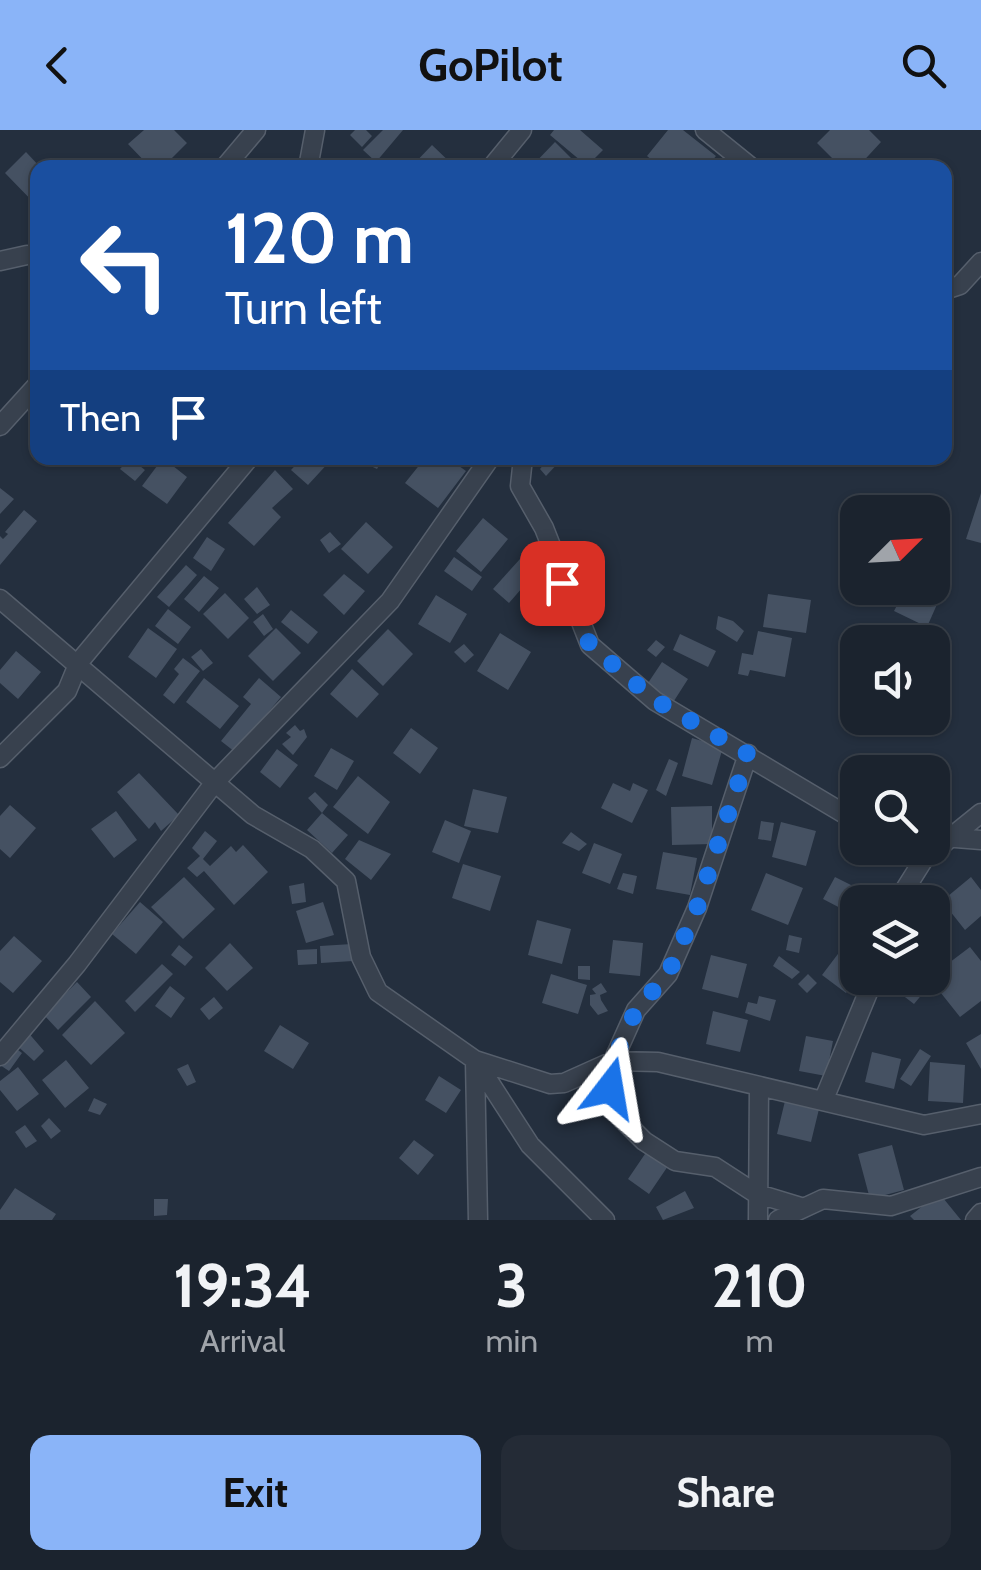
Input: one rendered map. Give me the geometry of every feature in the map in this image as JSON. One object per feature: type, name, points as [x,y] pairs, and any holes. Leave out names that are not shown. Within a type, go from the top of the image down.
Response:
[{"type":"street","points":[[231,160],[256,130]]},
{"type":"street","points":[[309,160],[315,130]]},
{"type":"street","points":[[498,160],[522,130]]},
{"type":"street","points":[[706,130],[742,160]]},
{"type":"street","points":[[0,260],[27,256]]},
{"type":"street","points":[[952,288],[960,285],[981,262]]},
{"type":"street","points":[[0,426],[30,393]]},
{"type":"street","points":[[0,758],[67,691],[78,662],[243,465]]},
{"type":"street","points":[[0,1056],[78,964],[215,782],[390,601],[485,465]]},
{"type":"street","points":[[522,465],[520,486],[544,528],[590,645],[655,700],[840,811]]},
{"type":"street","points":[[0,599],[253,815],[312,849],[346,882],[360,958],[378,992],[475,1060],[550,1084],[564,1083],[613,1062],[658,1062],[924,1125],[981,1114]]},
{"type":"street","points":[[748,754],[697,908],[668,974],[636,1010],[613,1062],[610,1088],[620,1118],[644,1141],[676,1161],[716,1167],[755,1192],[801,1207]]},
{"type":"street","points":[[950,830],[981,813]]},
{"type":"street","points":[[950,837],[981,840]]},
{"type":"street","points":[[824,1099],[867,995]]},
{"type":"street","points":[[475,1060],[478,1220]]},
{"type":"street","points":[[475,1060],[530,1145],[605,1220]]},
{"type":"street","points":[[758,1220],[755,1192],[759,1086]]},
{"type":"street","points":[[778,1220],[823,1199],[892,1206],[981,1177]]},
{"type":"street","points":[[975,1220],[981,1213]]},
{"type":"building","points":[[144,130],[174,130],[187,143],[170,160],[143,160],[128,144]]},
{"type":"building","points":[[355,130],[366,130],[372,136],[362,147],[350,135]]},
{"type":"building","points":[[383,130],[403,130],[378,160],[363,150]]},
{"type":"building","points":[[554,130],[580,130],[603,150],[593,160],[580,160],[550,135]]},
{"type":"building","points":[[668,130],[683,130],[716,156],[713,160],[652,160],[647,156]]},
{"type":"building","points":[[830,130],[869,130],[881,142],[864,160],[834,160],[817,143]]},
{"type":"building","points":[[555,142],[573,160],[538,160]]},
{"type":"building","points":[[432,145],[448,160],[418,160]]},
{"type":"building","points":[[26,152],[34,160],[30,160],[30,199],[5,173]]},
{"type":"building","points":[[124,465],[139,465],[145,470],[135,481],[120,469]]},
{"type":"building","points":[[158,465],[172,465],[187,477],[167,504],[142,486]]},
{"type":"building","points":[[296,465],[326,465],[308,485],[291,470]]},
{"type":"building","points":[[419,465],[458,465],[466,471],[438,508],[405,483]]},
{"type":"building","points":[[543,465],[556,465],[546,476],[540,469]]},
{"type":"building","points":[[275,470],[293,489],[272,508],[281,517],[254,546],[228,523]]},
{"type":"building","points":[[0,488],[14,499],[0,514]]},
{"type":"building","points":[[981,493],[981,543],[966,539]]},
{"type":"building","points":[[24,510],[37,521],[0,565],[0,536],[3,539],[8,534],[5,532]]},
{"type":"building","points":[[483,518],[508,539],[481,572],[456,551]]},
{"type":"building","points":[[366,522],[393,547],[368,574],[341,549]]},
{"type":"building","points":[[330,532],[341,544],[329,553],[320,540]]},
{"type":"building","points":[[207,537],[225,549],[211,571],[193,558]]},
{"type":"building","points":[[529,549],[543,564],[509,603],[493,589]]},
{"type":"building","points":[[454,557],[482,577],[472,591],[444,571]]},
{"type":"building","points":[[186,565],[197,575],[169,607],[157,597]]},
{"type":"building","points":[[344,574],[365,591],[344,615],[323,595]]},
{"type":"building","points":[[204,576],[219,588],[199,612],[184,599]]},
{"type":"building","points":[[257,587],[270,605],[257,614],[244,599]]},
{"type":"building","points":[[225,593],[249,618],[228,639],[203,614]]},
{"type":"building","points":[[768,594],[811,600],[806,633],[763,627]]},
{"type":"building","points":[[436,595],[467,614],[450,643],[418,624]]},
{"type":"building","points":[[897,605],[937,605],[928,625],[894,611]]},
{"type":"building","points":[[168,609],[191,627],[178,644],[155,626]]},
{"type":"building","points":[[291,610],[318,632],[308,644],[281,622]]},
{"type":"building","points":[[263,614],[273,629],[264,636],[253,622]]},
{"type":"building","points":[[718,616],[733,621],[744,631],[737,642],[716,629]]},
{"type":"building","points":[[148,628],[177,649],[156,678],[128,657]]},
{"type":"building","points":[[276,628],[301,653],[273,681],[248,656]]},
{"type":"building","points":[[388,629],[413,654],[383,686],[357,661]]},
{"type":"building","points":[[758,631],[792,638],[785,677],[750,670],[748,676],[738,674],[742,653],[753,655]]},
{"type":"building","points":[[500,633],[531,652],[508,690],[477,671]]},
{"type":"building","points":[[680,634],[716,651],[708,667],[673,650]]},
{"type":"building","points":[[656,640],[665,647],[656,657],[647,650]]},
{"type":"building","points":[[464,644],[474,655],[465,663],[454,652]]},
{"type":"building","points":[[201,649],[213,663],[203,671],[191,657]]},
{"type":"building","points":[[16,651],[41,672],[18,699],[0,683],[0,670]]},
{"type":"building","points":[[183,658],[200,671],[174,704],[163,695],[179,674],[174,669]]},
{"type":"building","points":[[662,662],[688,679],[672,704],[646,686]]},
{"type":"building","points":[[352,669],[379,694],[357,718],[330,694]]},
{"type":"building","points":[[204,678],[239,706],[220,729],[186,702]]},
{"type":"building","points":[[259,678],[281,697],[235,752],[221,741],[251,704],[243,697]]},
{"type":"building","points":[[295,725],[300,731],[304,729],[307,737],[293,755],[282,744],[291,737],[286,733]]},
{"type":"building","points":[[411,728],[438,748],[420,774],[393,753]]},
{"type":"building","points":[[692,738],[723,747],[712,785],[682,776]]},
{"type":"building","points":[[331,748],[354,761],[337,790],[314,776]]},
{"type":"building","points":[[277,749],[298,765],[280,788],[260,772]]},
{"type":"building","points":[[669,759],[678,763],[666,796],[656,790]]},
{"type":"building","points":[[139,773],[179,815],[161,831],[155,822],[149,829],[117,792]]},
{"type":"building","points":[[358,776],[390,802],[368,834],[333,807]]},
{"type":"building","points":[[613,783],[630,791],[633,783],[648,790],[632,823],[601,808]]},
{"type":"building","points":[[473,789],[507,797],[498,833],[464,826]]},
{"type":"building","points":[[315,792],[328,805],[322,813],[308,798]]},
{"type":"building","points":[[10,805],[36,828],[10,858],[0,849],[0,816]]},
{"type":"building","points":[[712,806],[712,844],[672,845],[671,807]]},
{"type":"building","points":[[116,811],[137,840],[114,858],[91,829]]},
{"type":"building","points":[[322,813],[348,835],[332,853],[307,830]]},
{"type":"building","points":[[445,820],[471,831],[459,863],[432,852]]},
{"type":"building","points":[[761,821],[774,823],[771,841],[758,839]]},
{"type":"building","points":[[781,822],[816,831],[806,866],[772,857]]},
{"type":"building","points":[[205,831],[217,841],[203,859],[210,866],[231,846],[236,852],[243,845],[268,872],[234,905],[204,871],[197,877],[187,868],[200,856],[192,848]]},
{"type":"building","points":[[571,832],[587,844],[579,851],[562,843]]},
{"type":"building","points":[[359,840],[391,854],[371,880],[345,859]]},
{"type":"building","points":[[594,843],[622,854],[610,884],[582,873]]},
{"type":"building","points":[[663,852],[697,858],[690,895],[656,889]]},
{"type":"building","points":[[463,864],[501,876],[490,911],[452,898]]},
{"type":"building","points":[[623,873],[637,876],[633,894],[617,889]]},
{"type":"building","points":[[766,873],[803,888],[788,925],[751,910]]},
{"type":"building","points":[[184,877],[215,909],[183,939],[151,907]]},
{"type":"building","points":[[835,877],[851,885],[840,885],[840,908],[823,899]]},
{"type":"building","points":[[971,877],[981,890],[981,916],[965,930],[950,911],[950,894]]},
{"type":"building","points":[[304,883],[306,902],[292,904],[289,886]]},
{"type":"building","points":[[140,902],[163,922],[136,954],[112,934]]},
{"type":"building","points":[[323,902],[334,935],[306,943],[296,911]]},
{"type":"building","points":[[537,920],[571,929],[562,964],[528,955]]},
{"type":"building","points":[[789,935],[802,938],[799,953],[786,950]]},
{"type":"building","points":[[14,936],[42,961],[13,993],[0,982],[0,951]]},
{"type":"building","points":[[613,940],[643,943],[640,976],[609,973]]},
{"type":"building","points":[[230,943],[253,968],[227,991],[205,968]]},
{"type":"building","points":[[352,944],[353,961],[321,963],[320,946]]},
{"type":"building","points":[[179,945],[193,957],[185,966],[171,955]]},
{"type":"building","points":[[970,947],[981,961],[981,1001],[960,1017],[943,995],[950,995],[950,962]]},
{"type":"building","points":[[317,949],[317,964],[298,965],[297,950]]},
{"type":"building","points":[[840,951],[840,988],[822,975]]},
{"type":"building","points":[[711,955],[747,964],[738,998],[702,989]]},
{"type":"building","points":[[779,956],[800,972],[792,979],[773,966]]},
{"type":"building","points":[[162,964],[173,974],[135,1012],[125,1001]]},
{"type":"building","points":[[578,966],[590,966],[590,980],[578,979]]},
{"type":"building","points":[[551,974],[587,985],[578,1014],[542,1003]]},
{"type":"building","points":[[808,974],[817,983],[807,993],[798,984]]},
{"type":"building","points":[[77,982],[91,997],[58,1030],[44,1015]]},
{"type":"building","points":[[601,983],[607,992],[600,995],[601,1000],[608,1011],[598,1015],[590,1005],[590,995],[596,994],[592,989]]},
{"type":"building","points":[[170,986],[185,998],[171,1018],[155,1006]]},
{"type":"building","points":[[902,995],[922,995],[914,1004]]},
{"type":"building","points":[[759,996],[776,1000],[770,1021],[745,1013],[748,1002],[757,1004]]},
{"type":"building","points":[[214,997],[223,1008],[209,1020],[200,1009]]},
{"type":"building","points":[[95,1001],[125,1033],[91,1065],[62,1035]]},
{"type":"building","points":[[713,1011],[748,1020],[740,1052],[706,1044]]},
{"type":"building","points":[[280,1025],[309,1043],[293,1069],[264,1051]]},
{"type":"building","points":[[26,1030],[44,1051],[34,1061],[13,1042]]},
{"type":"building","points":[[981,1034],[981,1069],[966,1043]]},
{"type":"building","points":[[806,1036],[833,1041],[826,1076],[799,1071]]},
{"type":"building","points":[[14,1047],[22,1053],[9,1071],[0,1065]]},
{"type":"building","points":[[920,1049],[931,1056],[911,1086],[900,1079]]},
{"type":"building","points":[[872,1052],[901,1059],[894,1089],[865,1082]]},
{"type":"building","points":[[66,1060],[89,1088],[65,1108],[42,1080]]},
{"type":"building","points":[[930,1062],[965,1065],[963,1103],[928,1101]]},
{"type":"building","points":[[188,1064],[196,1082],[187,1086],[177,1069]]},
{"type":"building","points":[[18,1067],[39,1094],[17,1111],[0,1090],[0,1081]]},
{"type":"building","points":[[439,1076],[461,1090],[446,1113],[425,1100]]},
{"type":"building","points":[[94,1098],[107,1104],[100,1115],[88,1111]]},
{"type":"building","points":[[785,1101],[819,1109],[811,1142],[777,1134]]},
{"type":"building","points":[[49,1118],[61,1131],[51,1139],[41,1126]]},
{"type":"building","points":[[25,1125],[37,1141],[26,1148],[15,1132]]},
{"type":"building","points":[[414,1140],[434,1155],[418,1175],[399,1158]]},
{"type":"building","points":[[892,1145],[904,1190],[870,1199],[858,1154]]},
{"type":"building","points":[[647,1151],[668,1166],[649,1194],[628,1179]]},
{"type":"building","points":[[15,1188],[56,1214],[52,1220],[0,1220],[0,1210]]},
{"type":"building","points":[[685,1191],[694,1208],[663,1220],[656,1207]]},
{"type":"building","points":[[939,1193],[961,1220],[914,1220],[910,1216]]},
{"type":"building","points":[[154,1199],[168,1199],[167,1215],[154,1216]]},
{"type":"route","points":[[562,583],[590,645],[655,700],[748,754],[697,908],[668,974],[636,1010],[613,1062],[610,1088]]}]
